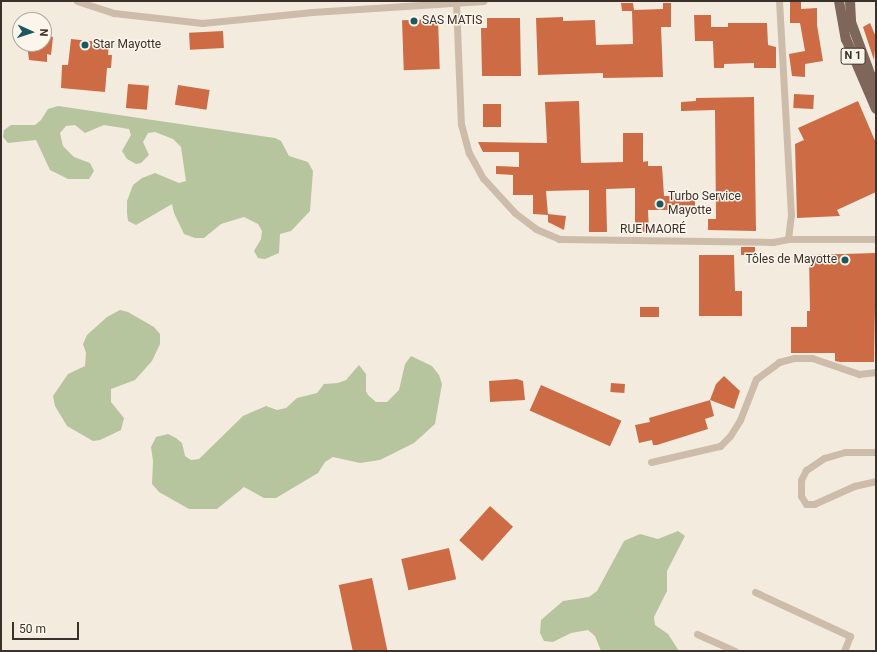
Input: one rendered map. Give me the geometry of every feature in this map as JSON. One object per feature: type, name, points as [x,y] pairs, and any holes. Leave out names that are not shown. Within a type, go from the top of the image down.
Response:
[{"type":"main road","name":"N 1","points":[[839,1],[846,38],[876,108]]},
{"type":"main road","name":"N 1","points":[[846,1],[851,22],[876,90]]},
{"type":"main road","name":"N 1","points":[[850,1],[851,22]]},
{"type":"street","points":[[77,1],[114,13],[202,23],[312,12],[484,1]]},
{"type":"street","points":[[779,1],[791,215],[788,239]]},
{"type":"street","name":"RUE MAORÉ","points":[[456,2],[461,124],[469,153],[484,178],[515,213],[536,229],[559,239],[592,241],[773,242],[788,239],[876,239]]},
{"type":"street","points":[[651,462],[720,446],[730,436],[740,420],[756,379],[779,362],[794,358],[812,358],[859,374],[876,372]]},
{"type":"street","points":[[876,452],[845,452],[824,458],[806,470],[801,480],[801,496],[806,504],[814,504],[854,486],[876,481]]},
{"type":"street","points":[[755,592],[850,636],[844,651]]},
{"type":"street","points":[[697,634],[735,651]]},
{"type":"green space","points":[[58,106],[275,138],[281,141],[289,156],[308,162],[313,171],[310,211],[291,231],[280,234],[279,253],[265,259],[258,258],[254,251],[261,239],[262,231],[258,224],[244,217],[221,224],[204,238],[195,238],[184,234],[174,213],[172,204],[136,225],[128,221],[127,213],[127,201],[133,185],[142,178],[155,173],[179,183],[186,181],[181,147],[173,139],[155,132],[148,133],[143,142],[149,155],[141,163],[136,164],[127,159],[122,151],[131,135],[129,129],[104,125],[85,133],[75,125],[66,126],[60,133],[63,146],[74,157],[90,163],[94,171],[89,179],[68,179],[50,170],[36,140],[8,143],[3,137],[4,130],[11,125],[35,125],[41,120],[48,109]]},
{"type":"green space","points":[[120,310],[128,312],[154,327],[160,334],[160,344],[152,361],[135,380],[111,389],[111,402],[124,418],[121,430],[100,440],[93,441],[67,426],[55,406],[53,396],[68,374],[85,366],[86,353],[83,344],[87,335],[107,317]]},
{"type":"green space","points":[[411,356],[432,366],[439,375],[442,384],[435,424],[414,443],[380,460],[360,463],[333,457],[325,462],[318,473],[276,498],[264,498],[244,487],[217,509],[189,509],[159,492],[152,484],[153,461],[151,447],[156,437],[168,434],[176,438],[182,443],[185,456],[191,460],[199,459],[243,416],[266,406],[277,410],[286,408],[297,398],[317,393],[324,384],[338,383],[346,380],[359,365],[366,374],[366,391],[368,395],[376,402],[387,402],[399,390],[405,364]]},
{"type":"green space","points":[[678,531],[685,536],[667,571],[667,591],[654,617],[655,625],[668,634],[679,651],[601,651],[595,636],[588,630],[571,633],[553,642],[544,641],[540,633],[541,620],[563,601],[589,597],[597,591],[624,541],[640,534],[658,539]]},
{"type":"building","points":[[790,1],[801,1],[801,9],[817,8],[817,25],[823,61],[805,64],[805,77],[792,76],[789,54],[805,51],[800,23],[790,23]]},
{"type":"building","points":[[621,3],[633,3],[634,10],[663,9],[663,3],[671,3],[671,27],[661,27],[663,77],[603,78],[603,73],[538,75],[536,18],[563,17],[563,21],[595,20],[596,45],[633,44],[632,11],[622,11]]},
{"type":"building","points":[[694,15],[711,15],[711,27],[728,27],[728,23],[767,23],[768,45],[776,47],[776,68],[754,68],[754,63],[724,64],[724,68],[714,68],[713,41],[695,41]]},
{"type":"building","points":[[487,18],[520,18],[521,76],[482,76],[481,28],[487,28]]},
{"type":"building","points":[[438,19],[440,69],[404,70],[402,20]]},
{"type":"building","points":[[870,23],[876,37],[874,60],[863,27]]},
{"type":"building","points":[[223,31],[224,48],[190,50],[189,33]]},
{"type":"building","points":[[71,39],[109,43],[108,55],[112,55],[111,68],[107,68],[105,92],[61,88],[62,65],[68,65]]},
{"type":"building","points":[[28,52],[51,52],[51,55],[47,54],[47,62],[29,60]]},
{"type":"building","points":[[128,84],[149,86],[147,110],[126,108]]},
{"type":"building","points":[[178,85],[210,90],[206,110],[175,105]]},
{"type":"building","points":[[794,94],[814,95],[813,109],[793,108]]},
{"type":"building","points":[[754,97],[756,231],[708,230],[708,219],[716,219],[715,110],[681,111],[681,102],[696,101],[696,98]]},
{"type":"building","points":[[579,101],[581,163],[623,162],[623,133],[643,133],[643,162],[648,161],[648,166],[662,166],[664,196],[695,196],[695,206],[671,205],[671,210],[648,210],[649,232],[635,232],[635,188],[606,189],[607,232],[589,232],[589,190],[546,191],[548,215],[533,214],[533,195],[513,195],[513,175],[496,174],[496,166],[519,167],[519,152],[483,152],[478,142],[547,143],[545,102]]},
{"type":"building","points":[[858,101],[876,143],[876,192],[837,210],[840,216],[797,218],[795,144],[804,140],[798,128]]},
{"type":"building","points":[[483,104],[501,104],[501,127],[483,127]]},
{"type":"building","points":[[548,214],[566,216],[564,230],[548,222]]},
{"type":"building","points":[[741,247],[755,247],[755,255],[741,255]]},
{"type":"building","points":[[876,253],[874,362],[835,361],[835,353],[791,353],[791,327],[807,327],[807,311],[810,311],[809,255]]},
{"type":"building","points":[[699,255],[734,255],[735,291],[742,291],[742,316],[699,316]]},
{"type":"building","points":[[640,307],[659,307],[659,317],[640,317]]},
{"type":"building","points":[[724,376],[740,391],[734,409],[710,400],[716,384]]},
{"type":"building","points":[[517,379],[523,381],[525,400],[490,402],[489,381]]},
{"type":"building","points":[[611,383],[625,384],[624,393],[610,392]]},
{"type":"building","points":[[541,385],[621,421],[610,446],[530,411]]},
{"type":"building","points":[[710,400],[714,416],[705,419],[708,429],[657,445],[653,445],[652,440],[639,443],[635,425],[650,422],[649,418]]},
{"type":"building","points":[[490,506],[513,527],[482,561],[459,540]]},
{"type":"building","points":[[449,548],[456,579],[408,590],[401,559]]},
{"type":"building","points":[[372,578],[388,651],[353,651],[339,585]]},
{"type":"place","name":"SAS MATIS","points":[[414,21]]},
{"type":"place","name":"Star Mayotte","points":[[85,45]]},
{"type":"place","name":"Turbo Service Mayotte","points":[[660,204]]},
{"type":"place","name":"Tôles de Mayotte","points":[[845,260]]}]
